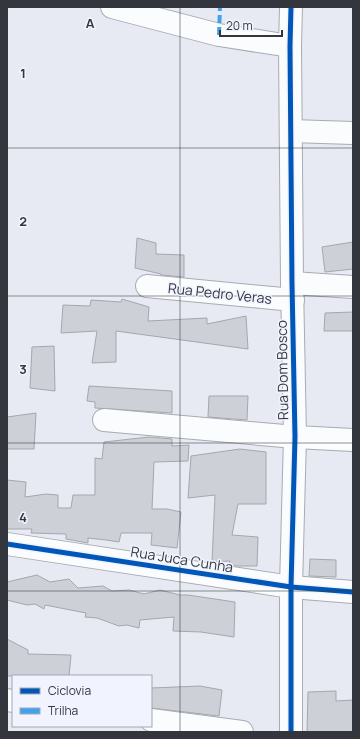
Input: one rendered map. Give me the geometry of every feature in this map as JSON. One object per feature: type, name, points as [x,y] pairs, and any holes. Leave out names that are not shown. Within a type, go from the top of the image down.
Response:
[{"type":"street","points":[[112,7],[219,35],[290,46]]},
{"type":"street","name":"Rua Dom Bosco","points":[[291,7],[290,131],[295,437],[291,587],[291,732]]},
{"type":"street","points":[[290,131],[353,132]]},
{"type":"street","name":"Rua Pedro Veras","points":[[147,286],[292,291],[353,287]]},
{"type":"street","points":[[104,420],[295,437],[353,440]]},
{"type":"street","name":"Rua Juca Cunha","points":[[7,544],[291,587],[353,592]]},
{"type":"street","points":[[152,720],[242,732]]},
{"type":"building","points":[[137,238],[156,243],[156,254],[184,255],[184,277],[161,275],[135,268]]},
{"type":"building","points":[[353,242],[353,269],[325,272],[322,247]]},
{"type":"building","points":[[122,299],[149,307],[148,321],[207,318],[207,324],[246,316],[248,349],[116,331],[116,362],[92,363],[97,331],[61,333],[63,305],[90,306],[91,300],[121,302]]},
{"type":"building","points":[[353,312],[353,331],[324,331],[325,313]]},
{"type":"building","points":[[54,346],[55,391],[30,388],[32,347]]},
{"type":"building","points":[[89,386],[172,391],[172,413],[95,408],[95,402],[87,401]]},
{"type":"building","points":[[209,396],[248,396],[247,420],[208,417]]},
{"type":"building","points":[[36,413],[34,449],[7,449],[7,417]]},
{"type":"building","points":[[149,437],[172,439],[172,446],[189,445],[188,461],[154,462],[152,509],[167,509],[181,512],[177,548],[151,545],[152,533],[121,533],[119,542],[88,538],[88,543],[66,539],[66,534],[31,533],[32,529],[7,529],[7,480],[26,482],[25,497],[46,494],[58,495],[58,508],[71,508],[73,495],[95,495],[95,458],[102,459],[104,442]]},
{"type":"building","points":[[240,449],[266,452],[266,504],[238,504],[232,535],[258,537],[257,566],[229,565],[230,561],[212,562],[215,495],[188,498],[191,456]]},
{"type":"building","points":[[310,559],[336,560],[336,577],[309,576]]},
{"type":"building","points":[[37,575],[50,582],[69,579],[78,588],[103,586],[112,591],[129,590],[144,594],[160,590],[180,595],[235,602],[234,637],[201,632],[173,631],[174,617],[140,620],[139,628],[127,625],[119,626],[97,618],[85,617],[86,613],[45,605],[44,609],[35,604],[27,605],[7,600],[7,582]]},
{"type":"building","points":[[7,639],[28,650],[28,654],[71,655],[69,675],[7,676]]},
{"type":"building","points":[[200,686],[222,690],[219,716],[152,708],[152,688]]},
{"type":"building","points":[[336,691],[336,701],[353,700],[353,732],[307,732],[308,692]]},
{"type":"marked path","points":[[219,35],[220,7]]},
{"type":"cycle path","points":[[291,7],[292,283],[295,437],[291,587],[291,732]]},
{"type":"cycle path","points":[[7,544],[291,587],[353,592]]}]
